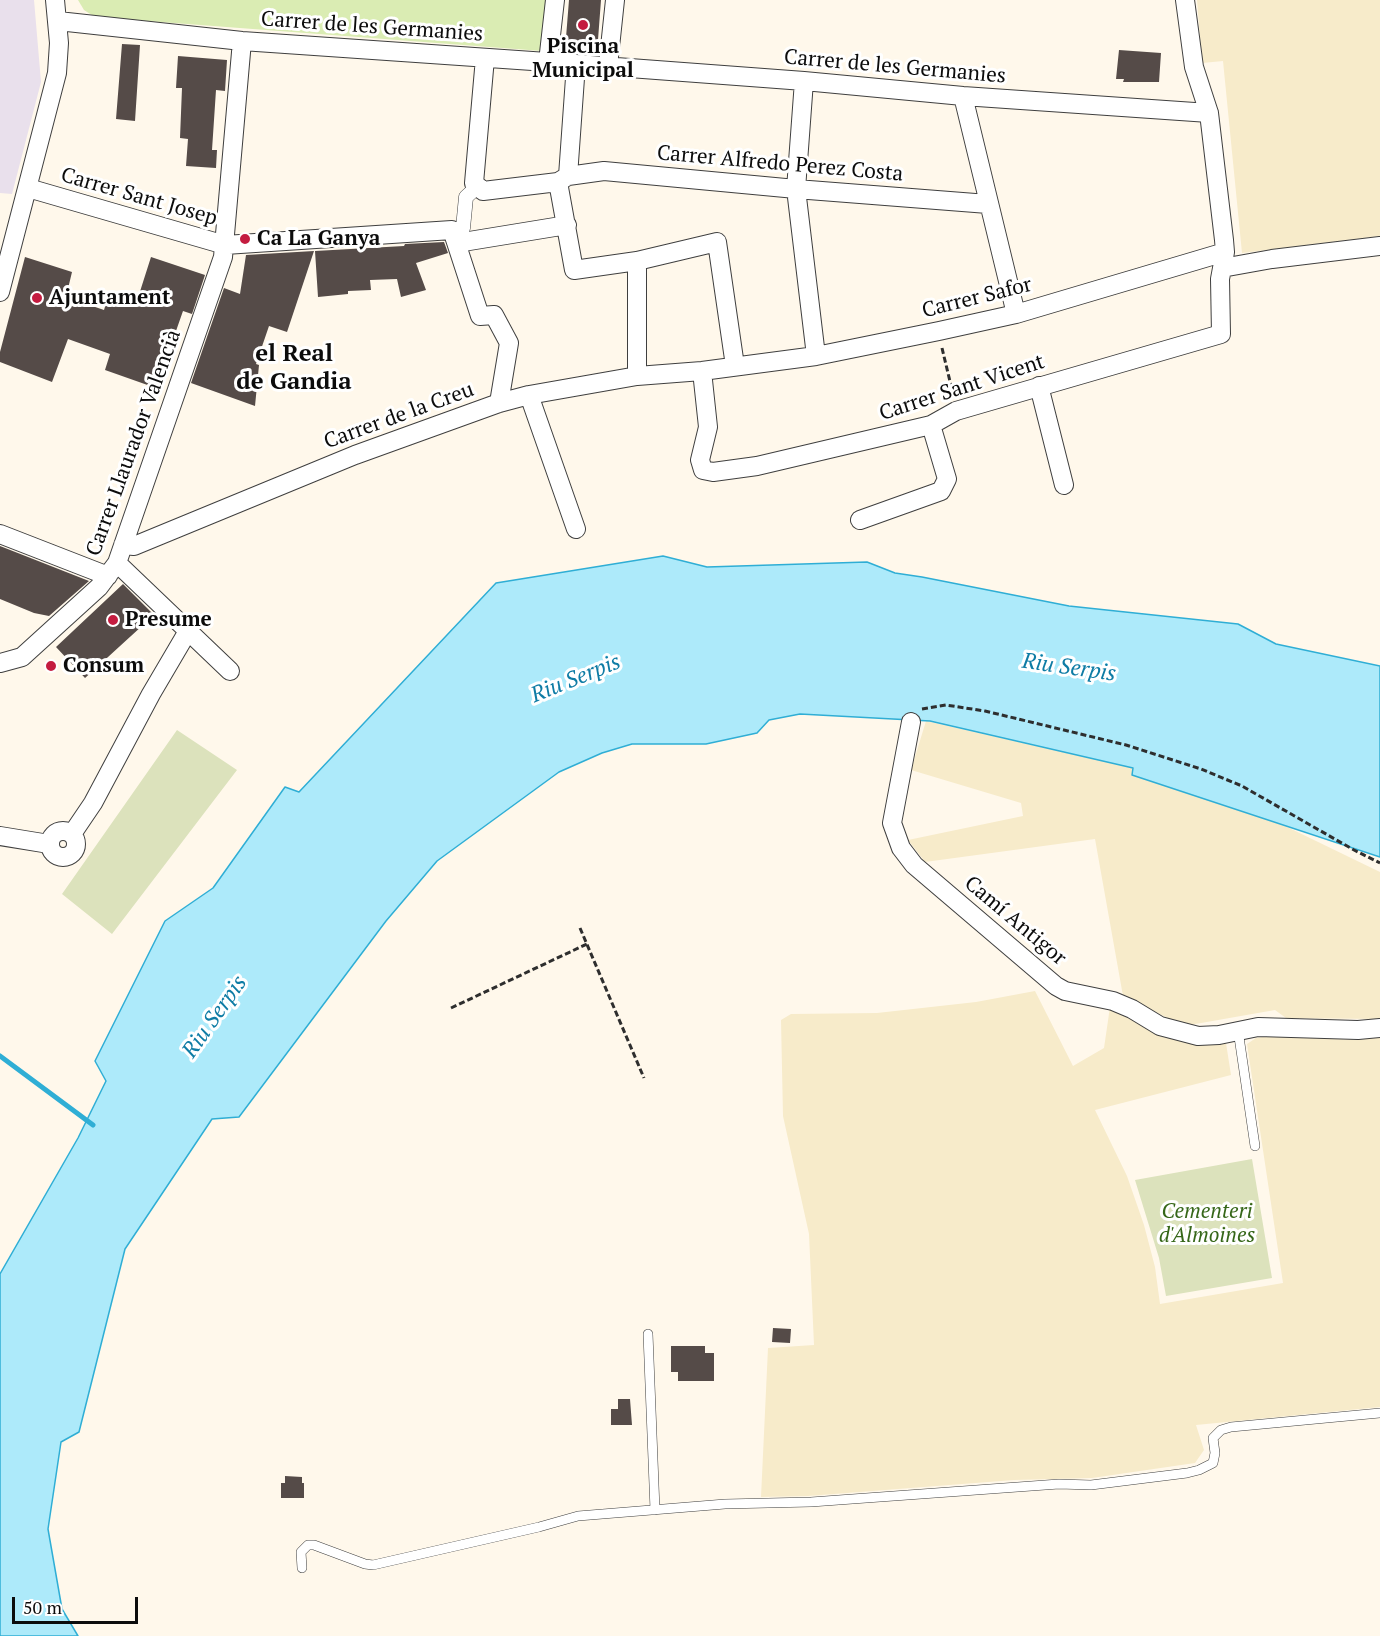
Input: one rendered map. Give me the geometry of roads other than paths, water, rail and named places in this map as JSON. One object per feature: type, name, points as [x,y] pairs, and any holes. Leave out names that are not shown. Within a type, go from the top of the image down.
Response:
[{"type":"street","points":[[0,292],[4,260],[28,188],[57,73],[58,21],[55,0]]},
{"type":"street","points":[[548,63],[555,0]]},
{"type":"street","points":[[608,66],[615,0]]},
{"type":"street","points":[[1185,0],[1194,67],[1209,113],[1223,260]]},
{"type":"street","name":"Carrer de les Germanies","points":[[58,21],[242,40],[1209,113]]},
{"type":"street","name":"Carrer Llaurador Valencià","points":[[113,570],[219,268],[225,245],[242,40]]},
{"type":"street","points":[[485,58],[474,183],[477,187],[466,197],[464,228],[455,236],[480,316],[494,315],[509,343],[499,404]]},
{"type":"street","points":[[576,64],[563,179],[574,270],[637,261],[717,242],[735,366]]},
{"type":"street","points":[[804,81],[796,189],[816,357]]},
{"type":"street","points":[[963,96],[1016,314]]},
{"type":"street","name":"Carrer Alfredo Perez Costa","points":[[477,187],[483,191],[604,171],[988,204]]},
{"type":"street","name":"Carrer Sant Josep","points":[[28,188],[225,245],[455,236],[567,225]]},
{"type":"street","name":"Carrer Safor","points":[[702,371],[816,357],[939,331],[1016,314],[1223,260],[1272,259],[1380,246]]},
{"type":"street","name":"Carrer Sant Vicent","points":[[702,371],[708,427],[700,460],[703,470],[713,472],[757,466],[931,425],[956,411],[1221,334],[1220,279],[1223,260]]},
{"type":"street","points":[[637,261],[637,376]]},
{"type":"street","name":"Carrer de la Creu","points":[[123,545],[134,546],[356,455],[499,404],[529,395],[637,376],[702,371]]},
{"type":"street","points":[[1039,387],[1064,485]]},
{"type":"street","points":[[529,395],[576,529]]},
{"type":"street","points":[[860,520],[942,491],[947,479],[931,425]]},
{"type":"street","points":[[0,534],[113,570],[188,631],[230,671]]},
{"type":"street","points":[[0,663],[22,657],[99,587],[113,570]]},
{"type":"street","points":[[0,836],[50,843],[53,834],[63,830],[72,834],[93,803],[188,631]]},
{"type":"street","name":"Camí Antigor","points":[[911,722],[892,824],[902,848],[914,865],[1056,986],[1065,991],[1113,1001],[1132,1009],[1160,1026],[1187,1034],[1219,1035],[1258,1027],[1358,1030],[1380,1028]]},
{"type":"lane","points":[[1238,1030],[1255,1146]]},
{"type":"lane","points":[[648,1334],[655,1510]]},
{"type":"lane","points":[[302,1568],[301,1552],[308,1545],[373,1565],[578,1516],[725,1504],[811,1502],[1047,1484],[1091,1485],[1164,1476],[1199,1470],[1213,1463],[1215,1454],[1213,1438],[1221,1430],[1231,1427],[1380,1413]]},
{"type":"water","name":"Riu Serpis","points":[[663,556],[707,567],[867,562],[895,573],[1069,606],[1238,624],[1276,644],[1380,666],[1380,857],[1132,775],[1133,768],[930,721],[800,714],[769,720],[757,733],[706,744],[632,744],[602,753],[559,772],[437,861],[386,921],[239,1117],[212,1119],[125,1249],[79,1432],[61,1442],[48,1529],[62,1609],[78,1636],[0,1636],[0,1274],[78,1138],[106,1081],[95,1061],[165,921],[213,888],[285,787],[299,792],[496,583]]},
{"type":"waterway","points":[[0,1056],[93,1125]]},
{"type":"place","name":"Piscina Municipal","points":[[583,25]]},
{"type":"place","name":"Ca La Ganya","points":[[245,239]]},
{"type":"place","name":"Ajuntament","points":[[37,298]]},
{"type":"place","name":"Presume","points":[[113,620]]},
{"type":"place","name":"Consum","points":[[51,666]]},
{"type":"district","name":"el Real de Gandia","points":[[294,368]]},
{"type":"park label","name":"Cementeri d'Almoines","points":[[1207,1224]]}]
